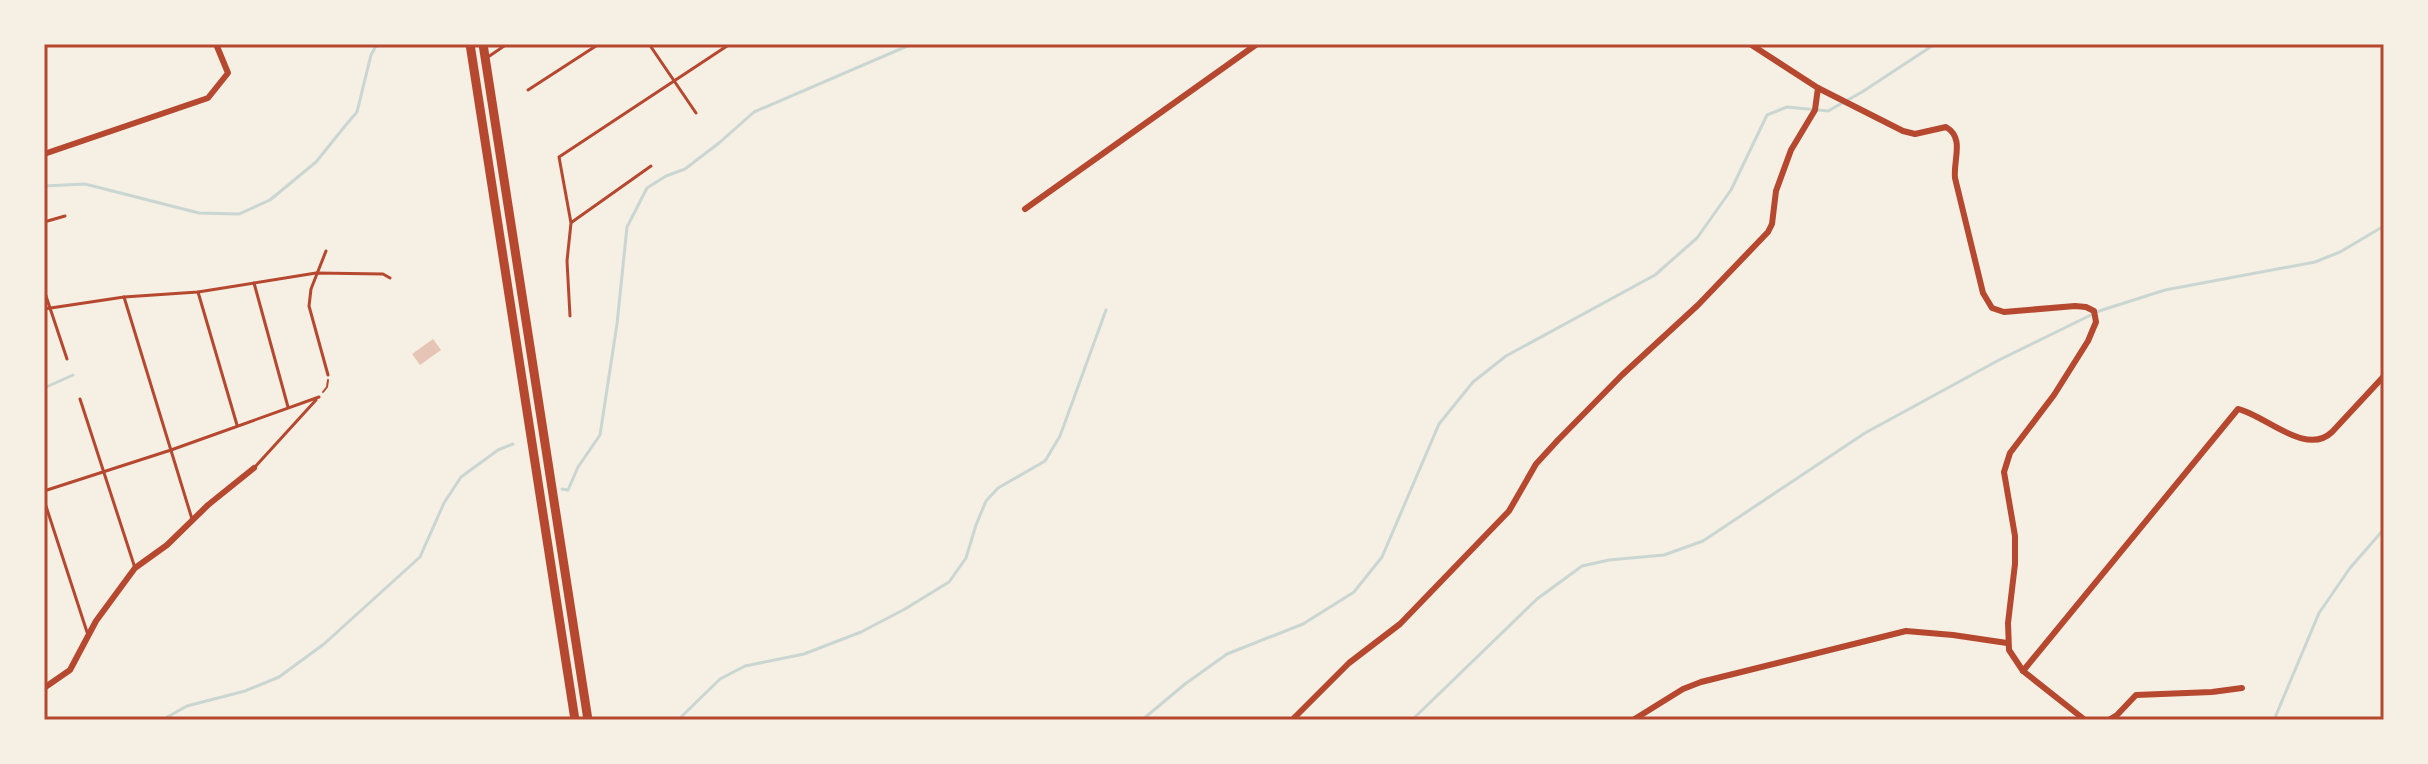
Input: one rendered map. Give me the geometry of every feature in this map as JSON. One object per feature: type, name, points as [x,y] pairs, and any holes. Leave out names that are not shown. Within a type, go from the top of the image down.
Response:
[{"type":"highway","points":[[470,44],[575,720]]},
{"type":"highway","points":[[483,44],[588,720]]},
{"type":"street","points":[[44,154],[208,98],[228,73],[216,44]]},
{"type":"street","points":[[1025,209],[1257,44]]},
{"type":"street","points":[[1750,44],[1818,88],[1903,131],[1915,134],[1946,127],[1953,131],[1958,144],[1954,160],[1955,178],[1983,293],[1992,308],[2004,312],[2081,306],[2090,309],[2096,316],[2088,341],[2054,395],[2020,437],[2004,466],[2015,536],[2007,643],[2012,657],[2023,671],[2085,720]]},
{"type":"street","points":[[1292,720],[1349,663],[1400,624],[1509,511],[1536,464],[1558,440],[1698,305],[1768,232],[1776,191],[1791,150],[1815,110],[1818,88]]},
{"type":"street","points":[[2023,671],[2238,409],[2291,434],[2316,441],[2327,437],[2384,376]]},
{"type":"street","points":[[44,688],[70,670],[88,636],[135,568],[167,545],[254,468]]},
{"type":"street","points":[[1633,720],[1683,689],[1701,682],[1906,631],[2007,643]]},
{"type":"street","points":[[2109,720],[2136,695],[2242,688]]},
{"type":"lane","points":[[485,60],[507,44]]},
{"type":"lane","points":[[649,44],[696,113]]},
{"type":"lane","points":[[570,316],[567,261],[571,223],[559,157],[730,44]]},
{"type":"lane","points":[[528,90],[596,45]]},
{"type":"lane","points":[[571,223],[651,166]]},
{"type":"lane","points":[[44,222],[65,216]]},
{"type":"lane","points":[[326,251],[316,273],[309,306],[328,375]]},
{"type":"lane","points":[[44,309],[124,297],[198,292],[316,273],[383,274],[390,278]]},
{"type":"lane","points":[[254,283],[289,408]]},
{"type":"lane","points":[[44,290],[67,359]]},
{"type":"lane","points":[[198,292],[237,425]]},
{"type":"lane","points":[[124,297],[193,520]]},
{"type":"lane","points":[[44,491],[319,397]]},
{"type":"lane","points":[[254,468],[319,397]]},
{"type":"lane","points":[[80,399],[135,568]]},
{"type":"lane","points":[[44,500],[88,636]]},
{"type":"path","points":[[319,397],[327,387],[328,375]]},
{"type":"building","points":[[433,339],[441,350],[420,365],[412,354]]},
{"type":"waterway","points":[[44,186],[85,184],[199,213],[239,214],[270,200],[316,162],[357,112],[371,55],[377,44]]},
{"type":"waterway","points":[[562,489],[568,490],[578,467],[600,435],[617,324],[627,227],[647,188],[685,169],[754,112],[912,44]]},
{"type":"waterway","points":[[1142,720],[1227,654],[1303,624],[1354,592],[1382,557],[1439,424],[1473,382],[1506,356],[1655,275],[1697,238],[1731,190],[1767,115],[1787,107],[1828,111],[1935,44]]},
{"type":"waterway","points":[[1412,720],[1537,599],[1582,566],[1664,555],[1703,541],[1865,433],[1999,360],[2099,311],[2165,290],[2315,262],[2340,252],[2384,226]]},
{"type":"waterway","points":[[678,720],[720,679],[745,666],[804,654],[861,632],[949,582],[966,558],[986,501],[998,488],[1045,461],[1060,436],[1106,310]]},
{"type":"waterway","points":[[44,388],[73,375]]},
{"type":"waterway","points":[[162,720],[187,706],[245,691],[279,677],[324,644],[420,557],[444,503],[461,477],[498,450],[513,444]]},
{"type":"waterway","points":[[2274,720],[2319,613],[2350,568],[2384,529]]}]
